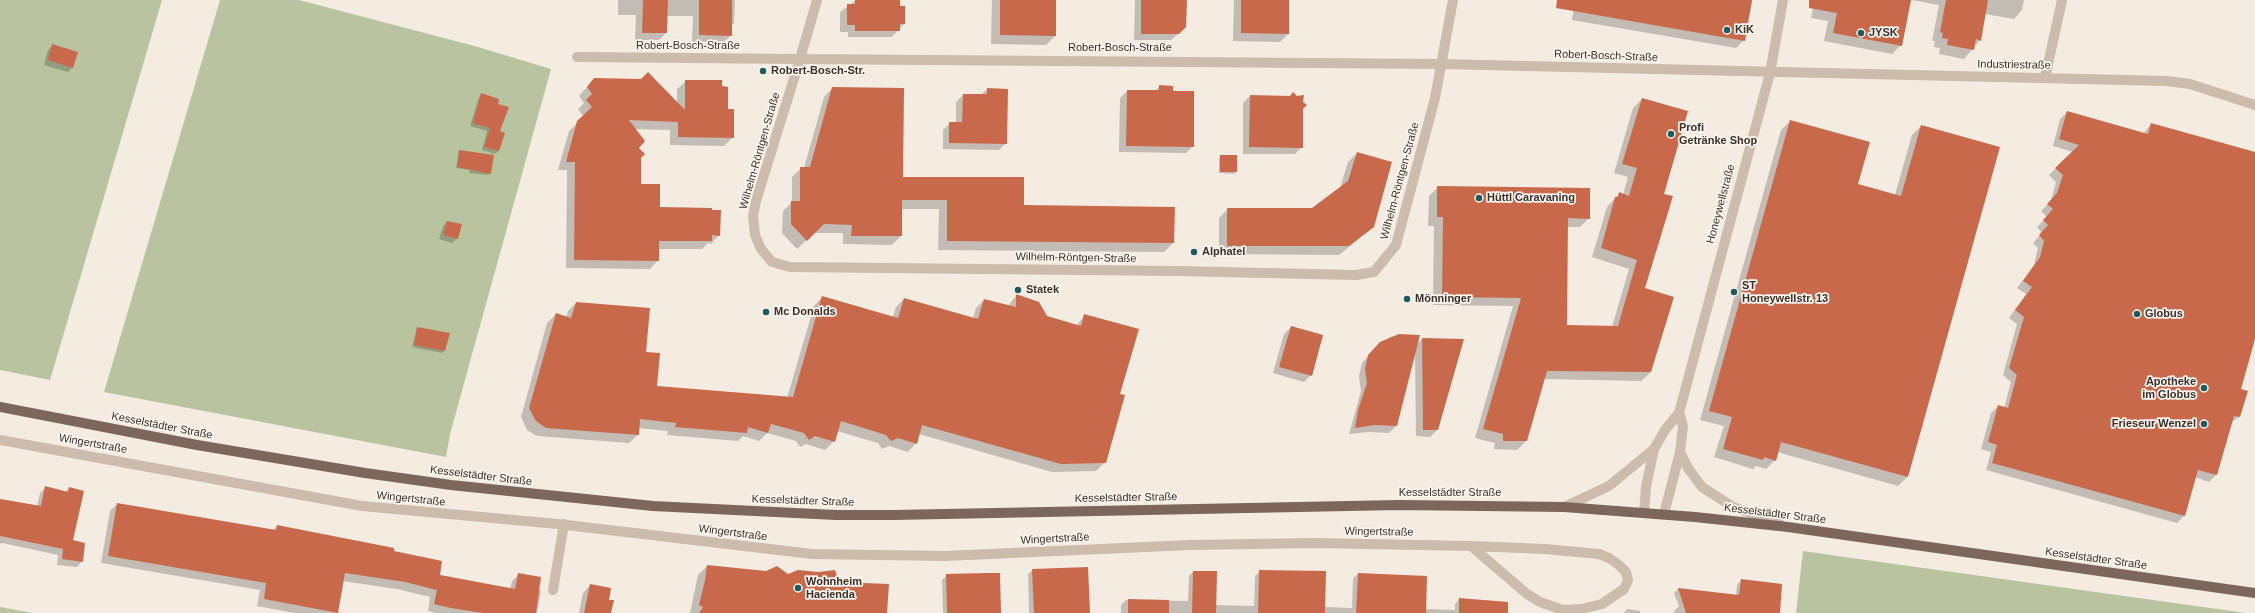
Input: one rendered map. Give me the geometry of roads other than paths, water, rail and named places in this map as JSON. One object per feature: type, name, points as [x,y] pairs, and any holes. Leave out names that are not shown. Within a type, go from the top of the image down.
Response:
[{"type":"main road","name":"Kesselstädter Straße","points":[[0,407],[189,444],[365,473],[458,486],[653,506],[836,515],[1399,505],[1564,507],[1664,514],[1788,527],[2255,593]]},
{"type":"street","points":[[800,58],[817,0]]},
{"type":"street","points":[[1441,64],[1453,0]]},
{"type":"street","name":"Honeywellstraße","points":[[1644,513],[1646,487],[1654,449],[1665,430],[1680,413],[1770,73],[1784,0]]},
{"type":"street","points":[[2045,78],[2062,0]]},
{"type":"street","name":"Robert-Bosch-Straße","points":[[576,57],[1441,64],[1770,73]]},
{"type":"street","name":"Wilhelm-Röntgen-Straße","points":[[800,58],[756,200],[754,216],[755,235],[761,249],[772,262],[790,267],[824,269],[1162,271],[1356,275],[1374,272],[1396,245],[1435,98],[1441,64]]},
{"type":"street","name":"Industriestraße","points":[[1770,73],[2178,82],[2255,105]]},
{"type":"street","name":"Honeywellstraße","points":[[1664,514],[1680,452],[1683,426],[1680,413]]},
{"type":"street","name":"Wingertstraße","points":[[0,440],[362,506],[564,524],[812,554],[945,556],[1190,545],[1306,543],[1471,546],[1545,549],[1599,554],[1609,558],[1619,565],[1626,572],[1628,580],[1624,589],[1602,604],[1581,609],[1563,610],[1540,602],[1527,594],[1471,546]]},
{"type":"street","name":"Honeywellstraße","points":[[1564,507],[1609,486],[1654,449]]},
{"type":"street","points":[[1680,452],[1688,468],[1702,487],[1733,507],[1788,527]]},
{"type":"street","points":[[553,590],[564,524]]},
{"type":"place","name":"KiK","points":[[1727,30]]},
{"type":"place","name":"JYSK","points":[[1861,33]]},
{"type":"place","name":"Robert-Bosch-Str.","points":[[763,71]]},
{"type":"place","name":"Profi Getränke Shop","points":[[1671,134]]},
{"type":"place","name":"Hüttl Caravaning","points":[[1479,198]]},
{"type":"place","name":"Alphatel","points":[[1194,252]]},
{"type":"place","name":"Statek","points":[[1018,290]]},
{"type":"place","name":"ST Honeywellstr. 13","points":[[1734,292]]},
{"type":"place","name":"Mönninger","points":[[1407,299]]},
{"type":"place","name":"Mc Donalds","points":[[766,312]]},
{"type":"place","name":"Globus","points":[[2137,314]]},
{"type":"place","name":"Apotheke im Globus","points":[[2204,388]]},
{"type":"place","name":"Frieseur Wenzel","points":[[2204,424]]},
{"type":"place","name":"Wohnheim Hacienda","points":[[798,588]]}]
